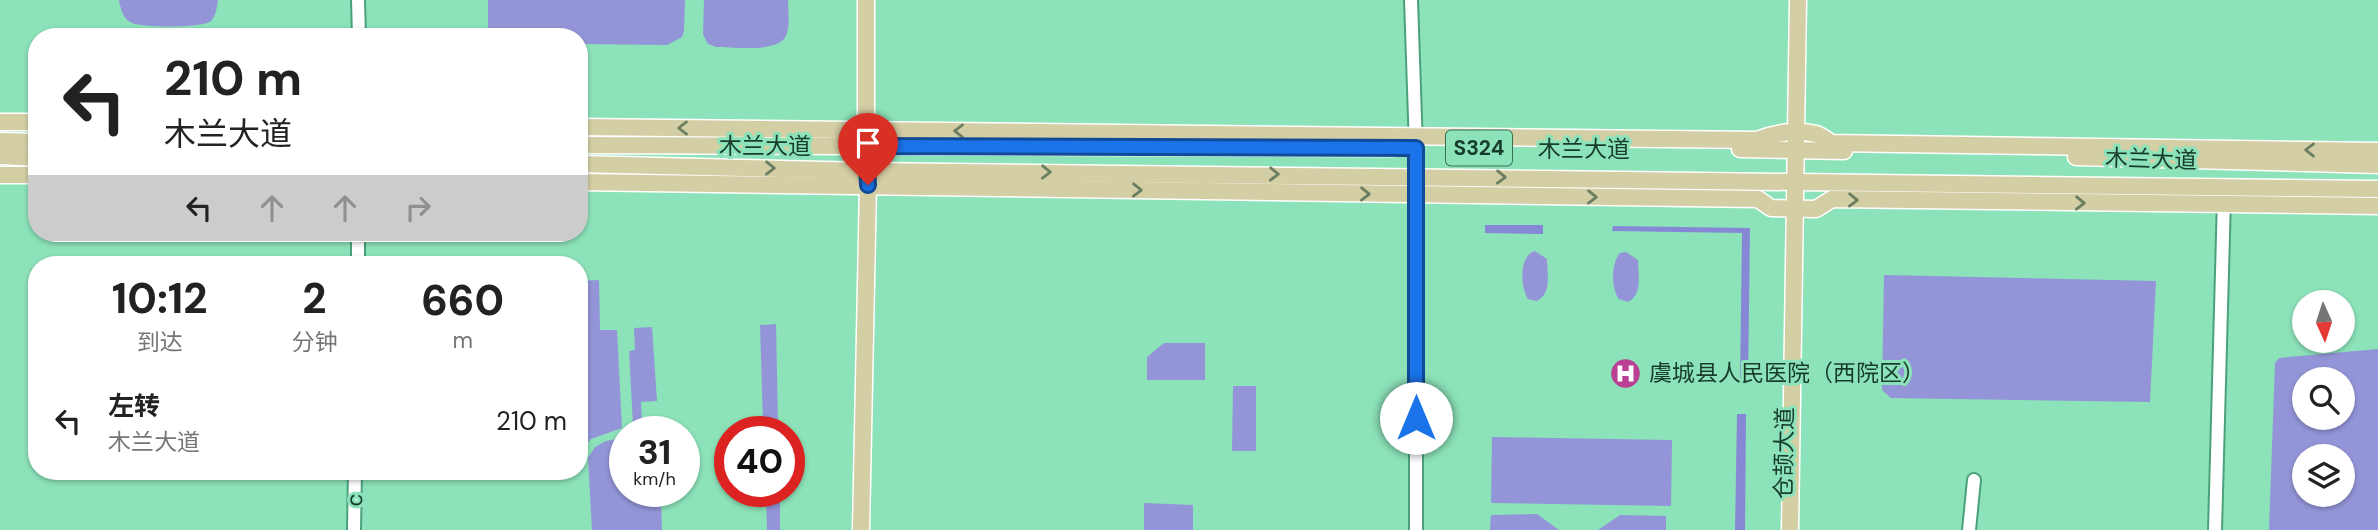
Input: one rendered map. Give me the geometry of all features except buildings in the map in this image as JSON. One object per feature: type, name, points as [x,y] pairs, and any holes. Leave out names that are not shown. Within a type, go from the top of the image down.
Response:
[{"type":"main road","points":[[862,530],[868,178],[866,0]]},
{"type":"main road","points":[[1789,0],[1793,141]]},
{"type":"main road","points":[[1792,208],[1798,0]]},
{"type":"main road","points":[[0,122],[28,122]]},
{"type":"main road","points":[[588,127],[866,129],[1416,143]]},
{"type":"main road","points":[[1793,141],[1817,134],[1831,143],[2378,151]]},
{"type":"main road","points":[[0,141],[28,142]]},
{"type":"main road","name":"木兰大道","points":[[588,145],[1793,141],[2378,165]]},
{"type":"main road","points":[[0,156],[28,158]]},
{"type":"main road","name":"木兰大道","points":[[588,164],[868,178],[1415,176],[2378,189]]},
{"type":"main road","points":[[0,174],[28,175]]},
{"type":"main road","points":[[588,182],[868,178],[1415,195],[1758,199],[1771,208],[1816,209],[1832,200],[2378,206]]},
{"type":"main road","name":"仓颉大道","points":[[1783,530],[1792,208]]},
{"type":"main road","name":"仓颉大道","points":[[1790,530],[1792,208]]},
{"type":"street","points":[[358,0],[359,28]]},
{"type":"street","points":[[1411,0],[1416,143],[1416,530]]},
{"type":"street","points":[[2215,530],[2225,187]]},
{"type":"street","name":"c","points":[[354,530],[355,480]]},
{"type":"street","points":[[1969,530],[1974,480]]},
{"type":"street","points":[[1783,530],[1790,530]]},
{"type":"shaded area","points":[[119,0],[218,0],[215,14],[211,21],[206,23],[148,26],[132,23],[124,17]]},
{"type":"shaded area","points":[[488,0],[685,0],[682,37],[667,45],[588,44],[588,28],[488,28]]},
{"type":"shaded area","points":[[704,0],[788,0],[787,33],[783,40],[767,47],[716,47],[708,44],[703,34]]},
{"type":"shaded area","points":[[1485,225],[1543,225],[1543,234],[1485,233]]},
{"type":"shaded area","points":[[1613,226],[1750,228],[1748,385],[1740,385],[1742,233],[1612,231]]},
{"type":"shaded area","points":[[1535,251],[1547,259],[1548,277],[1545,293],[1537,301],[1528,299],[1522,280],[1526,258]]},
{"type":"shaded area","points":[[1626,252],[1638,260],[1639,278],[1636,294],[1628,302],[1616,295],[1613,276],[1617,257]]},
{"type":"shaded area","points":[[1884,275],[2156,281],[2150,402],[1891,398],[1882,390]]},
{"type":"shaded area","points":[[599,280],[600,330],[617,330],[621,416],[609,416],[609,433],[588,442],[588,281]]},
{"type":"shaded area","points":[[776,324],[778,416],[763,416],[760,325]]},
{"type":"shaded area","points":[[652,327],[657,401],[641,402],[642,416],[633,416],[629,351],[635,350],[634,328]]},
{"type":"shaded area","points":[[1164,343],[1205,343],[1205,380],[1147,380],[1147,357]]},
{"type":"shaded area","points":[[2378,349],[2378,530],[2269,530],[2275,363],[2279,358],[2356,354],[2356,351]]},
{"type":"shaded area","points":[[1233,386],[1256,386],[1256,451],[1232,451]]},
{"type":"shaded area","points":[[1737,414],[1746,414],[1745,530],[1735,530]]},
{"type":"shaded area","points":[[1492,437],[1672,440],[1671,506],[1491,503]]},
{"type":"shaded area","points":[[609,440],[609,507],[661,507],[662,530],[592,530],[588,458],[595,447]]},
{"type":"shaded area","points":[[1144,503],[1193,505],[1193,530],[1144,530]]},
{"type":"shaded area","points":[[766,507],[780,507],[780,530],[767,530]]},
{"type":"shaded area","points":[[1537,514],[1559,530],[1490,530],[1491,515]]},
{"type":"shaded area","points":[[1620,515],[1666,516],[1666,530],[1598,530]]},
{"type":"place","name":"虞城县人民医院（西院区）","points":[[1626,373]]},
{"type":"route","points":[[868,185],[866,146],[1416,148],[1416,418]]}]
